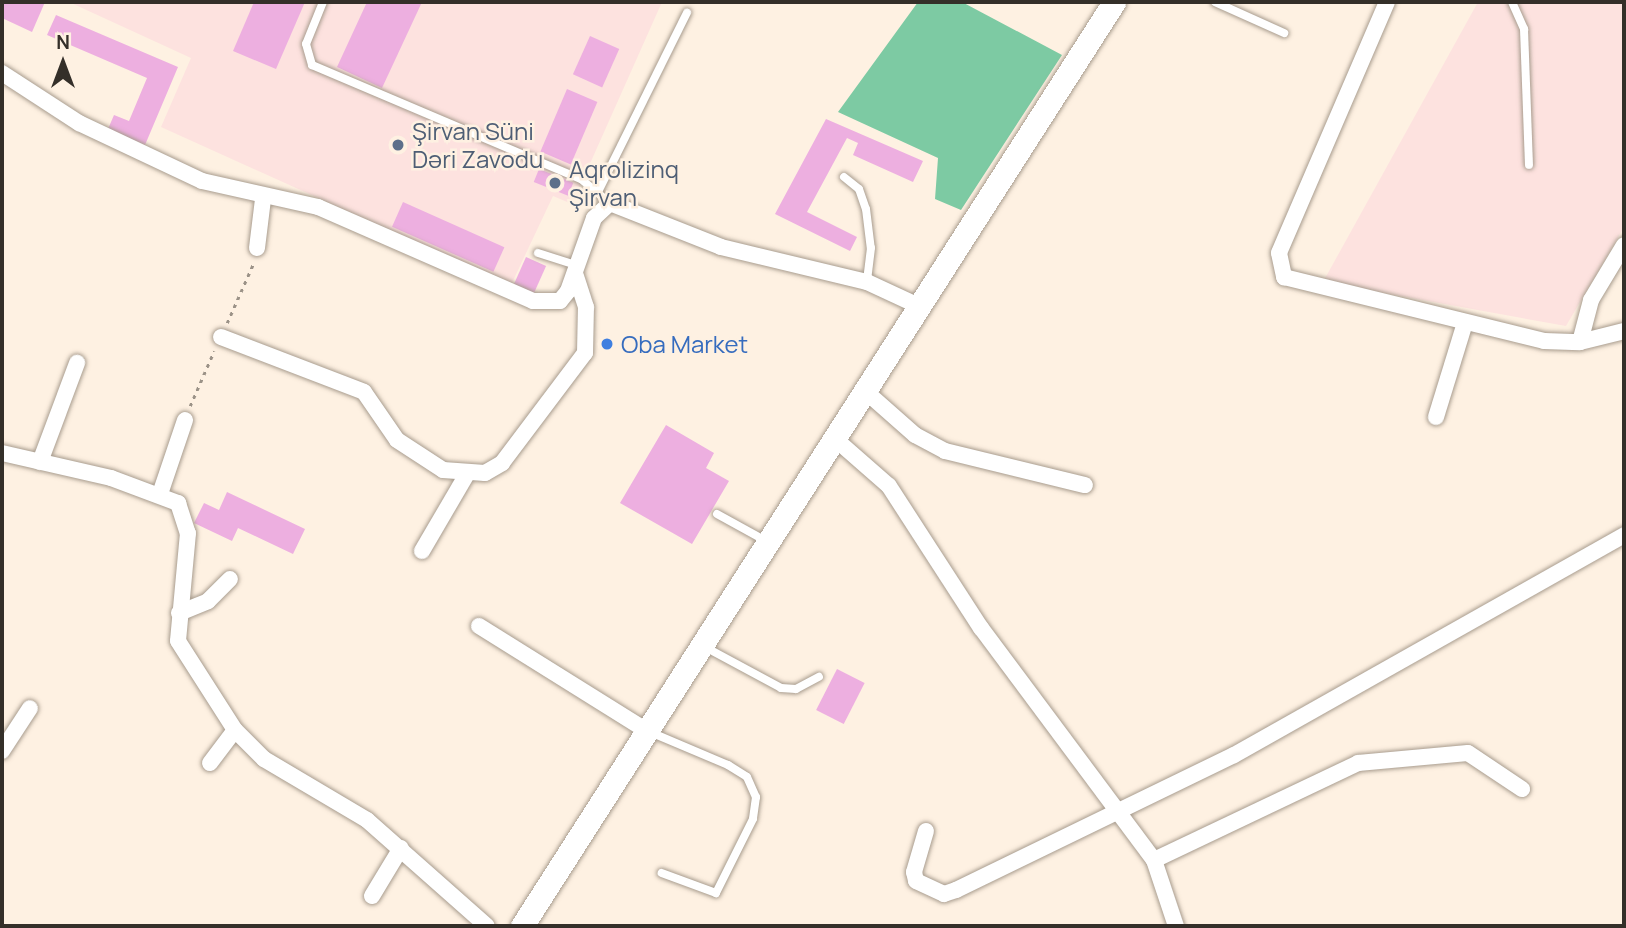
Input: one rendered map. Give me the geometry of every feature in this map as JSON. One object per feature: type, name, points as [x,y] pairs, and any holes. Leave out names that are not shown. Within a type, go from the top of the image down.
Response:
[{"type":"main road","points":[[522,926],[644,729],[1114,2]]},
{"type":"street","points":[[1387,2],[1279,253],[1278,267],[1284,277],[1304,286],[1544,341],[1580,342],[1624,331]]},
{"type":"street","points":[[2,73],[79,123],[202,181],[263,199],[318,207],[533,301],[560,301],[577,272],[594,218],[610,203],[721,247],[867,282],[919,306]]},
{"type":"street","points":[[257,248],[263,199]]},
{"type":"street","points":[[1580,342],[1591,300],[1624,244]]},
{"type":"street","points":[[220,337],[364,392],[397,440],[413,454],[443,470],[467,474],[485,473],[502,463],[577,369],[588,331],[577,272]]},
{"type":"street","points":[[1436,417],[1465,323]]},
{"type":"street","points":[[40,462],[76,363]]},
{"type":"street","points":[[864,390],[915,435],[944,451],[1085,485]]},
{"type":"street","points":[[160,494],[185,420]]},
{"type":"street","points":[[833,437],[889,486],[981,628],[1154,860],[1176,926]]},
{"type":"street","points":[[2,453],[160,494],[186,516],[178,641],[186,661],[234,730],[264,759],[367,820],[487,926]]},
{"type":"street","points":[[422,551],[467,474]]},
{"type":"street","points":[[926,831],[914,872],[916,881],[944,894],[1234,755],[1624,535]]},
{"type":"street","points":[[179,613],[208,601],[230,579]]},
{"type":"street","points":[[479,626],[644,729]]},
{"type":"street","points":[[2,751],[30,708]]},
{"type":"street","points":[[210,763],[234,730]]},
{"type":"street","points":[[1154,860],[1358,763],[1468,753],[1521,789]]},
{"type":"street","points":[[372,896],[401,848]]},
{"type":"lane","points":[[323,2],[306,44],[312,65],[599,190],[610,203]]},
{"type":"lane","points":[[1214,2],[1284,33]]},
{"type":"lane","points":[[1512,2],[1524,29],[1529,165]]},
{"type":"lane","points":[[599,190],[687,13]]},
{"type":"lane","points":[[844,177],[859,189],[866,209],[871,247],[867,282]]},
{"type":"lane","points":[[538,253],[577,272]]},
{"type":"lane","points":[[717,514],[765,541]]},
{"type":"lane","points":[[699,644],[781,688],[796,689],[819,677]]},
{"type":"lane","points":[[644,729],[728,765],[747,777],[756,797],[753,819],[716,893],[662,873]]},
{"type":"shaded area","name":"Şirvan Süni Dəri Zavodu","points":[[69,2],[662,2],[572,204],[553,196],[511,285],[161,127],[191,58]]},
{"type":"shaded area","points":[[1478,2],[1624,2],[1624,227],[1566,326],[1323,282]]},
{"type":"green space","points":[[918,2],[962,2],[1062,55],[961,210],[935,199],[938,158],[838,112]]},
{"type":"building","points":[[2,2],[45,2],[32,32],[2,18]]},
{"type":"building","points":[[254,2],[305,2],[276,69],[233,51]]},
{"type":"building","points":[[367,2],[422,2],[382,88],[337,67]]},
{"type":"building","points":[[56,15],[178,67],[145,145],[108,129],[114,115],[129,121],[147,78],[47,35]]},
{"type":"building","points":[[590,36],[619,49],[602,87],[573,74]]},
{"type":"building","points":[[567,89],[597,102],[571,164],[540,152]]},
{"type":"building","points":[[826,119],[923,161],[913,182],[853,155],[858,143],[847,138],[807,212],[857,237],[850,251],[775,214]]},
{"type":"building","points":[[539,169],[573,183],[568,196],[534,182]]},
{"type":"building","points":[[403,202],[504,247],[493,272],[392,227]]},
{"type":"building","points":[[526,257],[546,266],[534,293],[514,284]]},
{"type":"building","points":[[666,425],[714,453],[706,468],[729,481],[692,544],[620,503]]},
{"type":"building","points":[[227,492],[305,529],[293,554],[238,528],[232,541],[194,523],[204,503],[219,510]]},
{"type":"building","points":[[837,669],[865,683],[844,724],[816,710]]},
{"type":"place","name":"Şirvan Süni Dəri Zavodu","points":[[398,145]]},
{"type":"place","name":"Aqrolizinq Şirvan","points":[[555,183]]},
{"type":"place","name":"Oba Market","points":[[607,344]]}]
